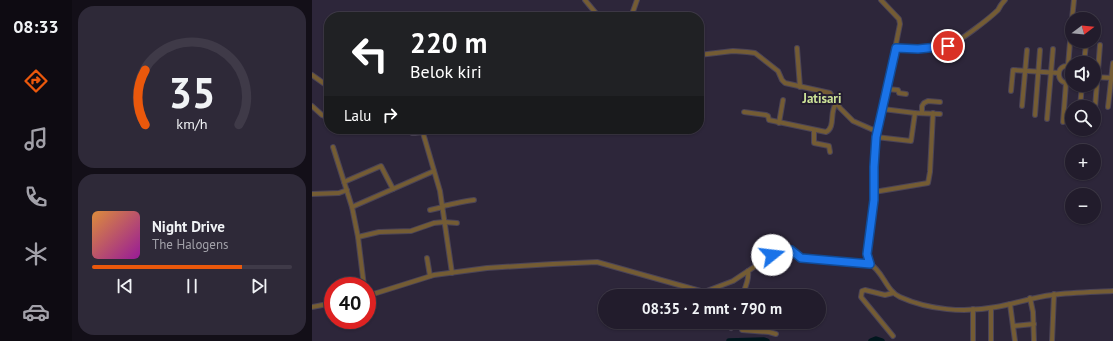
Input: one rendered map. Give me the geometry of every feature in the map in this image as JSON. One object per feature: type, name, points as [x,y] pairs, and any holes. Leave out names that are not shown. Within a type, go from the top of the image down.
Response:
[{"type":"street","points":[[585,0],[595,12]]},
{"type":"street","points":[[633,12],[637,0]]},
{"type":"street","points":[[881,0],[899,20],[900,24],[876,137],[874,207],[867,254],[870,264],[874,267],[893,293],[898,297],[931,306],[953,309],[973,309],[991,308],[1030,298],[1054,294],[1113,291]]},
{"type":"street","points":[[896,48],[918,49],[950,45],[959,40],[997,10],[1005,0]]},
{"type":"street","points":[[1073,12],[1074,0]]},
{"type":"street","points":[[797,48],[800,87]]},
{"type":"street","points":[[1047,119],[1053,49]]},
{"type":"street","points":[[1022,106],[1027,50]]},
{"type":"street","points":[[1035,115],[1040,50]]},
{"type":"street","points":[[704,54],[741,51],[755,54],[778,71],[785,83],[830,93],[836,104],[855,123],[878,132]]},
{"type":"street","points":[[1108,107],[1113,63]]},
{"type":"street","points":[[1065,67],[1063,67],[1059,73],[1060,80],[1065,82]]},
{"type":"street","points":[[1011,91],[1012,70],[1059,73]]},
{"type":"street","points":[[312,75],[324,83]]},
{"type":"street","points":[[1101,77],[1112,78]]},
{"type":"street","points":[[887,89],[898,90],[900,93],[906,94]]},
{"type":"street","points":[[1063,122],[1065,92]]},
{"type":"street","points":[[779,123],[783,100]]},
{"type":"street","points":[[922,113],[922,106],[924,103],[940,102]]},
{"type":"street","points":[[744,112],[768,116],[768,120],[779,123],[826,132],[829,131],[833,109],[836,104]]},
{"type":"street","points":[[312,106],[324,116]]},
{"type":"street","points":[[883,109],[940,114]]},
{"type":"street","points":[[876,137],[910,140],[915,113]]},
{"type":"street","points":[[874,192],[928,183],[933,114]]},
{"type":"street","points":[[814,130],[814,143],[829,146],[830,152]]},
{"type":"street","points":[[422,134],[443,206],[452,273]]},
{"type":"street","points":[[333,147],[352,207],[358,237],[363,277]]},
{"type":"street","points":[[344,182],[380,166],[393,189]]},
{"type":"street","points":[[352,207],[434,171]]},
{"type":"street","points":[[312,194],[339,193],[347,190]]},
{"type":"street","points":[[430,210],[462,201],[474,200]]},
{"type":"street","points":[[358,237],[379,232],[411,231],[444,222],[458,223]]},
{"type":"street","points":[[376,293],[430,276],[496,268],[598,262],[704,292],[719,288],[733,281],[777,252],[786,249],[791,250],[801,258],[870,264]]},
{"type":"street","points":[[427,258],[430,276]]},
{"type":"street","points":[[745,289],[748,281],[748,270]]},
{"type":"street","points":[[893,293],[885,295],[865,290],[861,294],[864,302],[893,336]]},
{"type":"street","points":[[1052,341],[1054,294]]},
{"type":"street","points":[[1030,298],[1034,324],[1034,341]]},
{"type":"street","points":[[312,307],[324,304]]},
{"type":"street","points":[[1010,304],[1015,341]]},
{"type":"street","points":[[991,308],[991,341]]},
{"type":"street","points":[[973,309],[973,340]]},
{"type":"street","points":[[1014,326],[1034,324]]},
{"type":"street","points":[[742,329],[776,334]]},
{"type":"waterway","points":[[871,341],[876,339],[882,341]]},
{"type":"waterway","points":[[729,341],[767,341]]},
{"type":"district","name":"Jatisari","points":[[822,98]]},
{"type":"route","points":[[772,255],[788,249],[794,252],[799,258],[870,264],[867,254],[873,213],[876,137],[896,48],[918,49],[948,46]]}]
